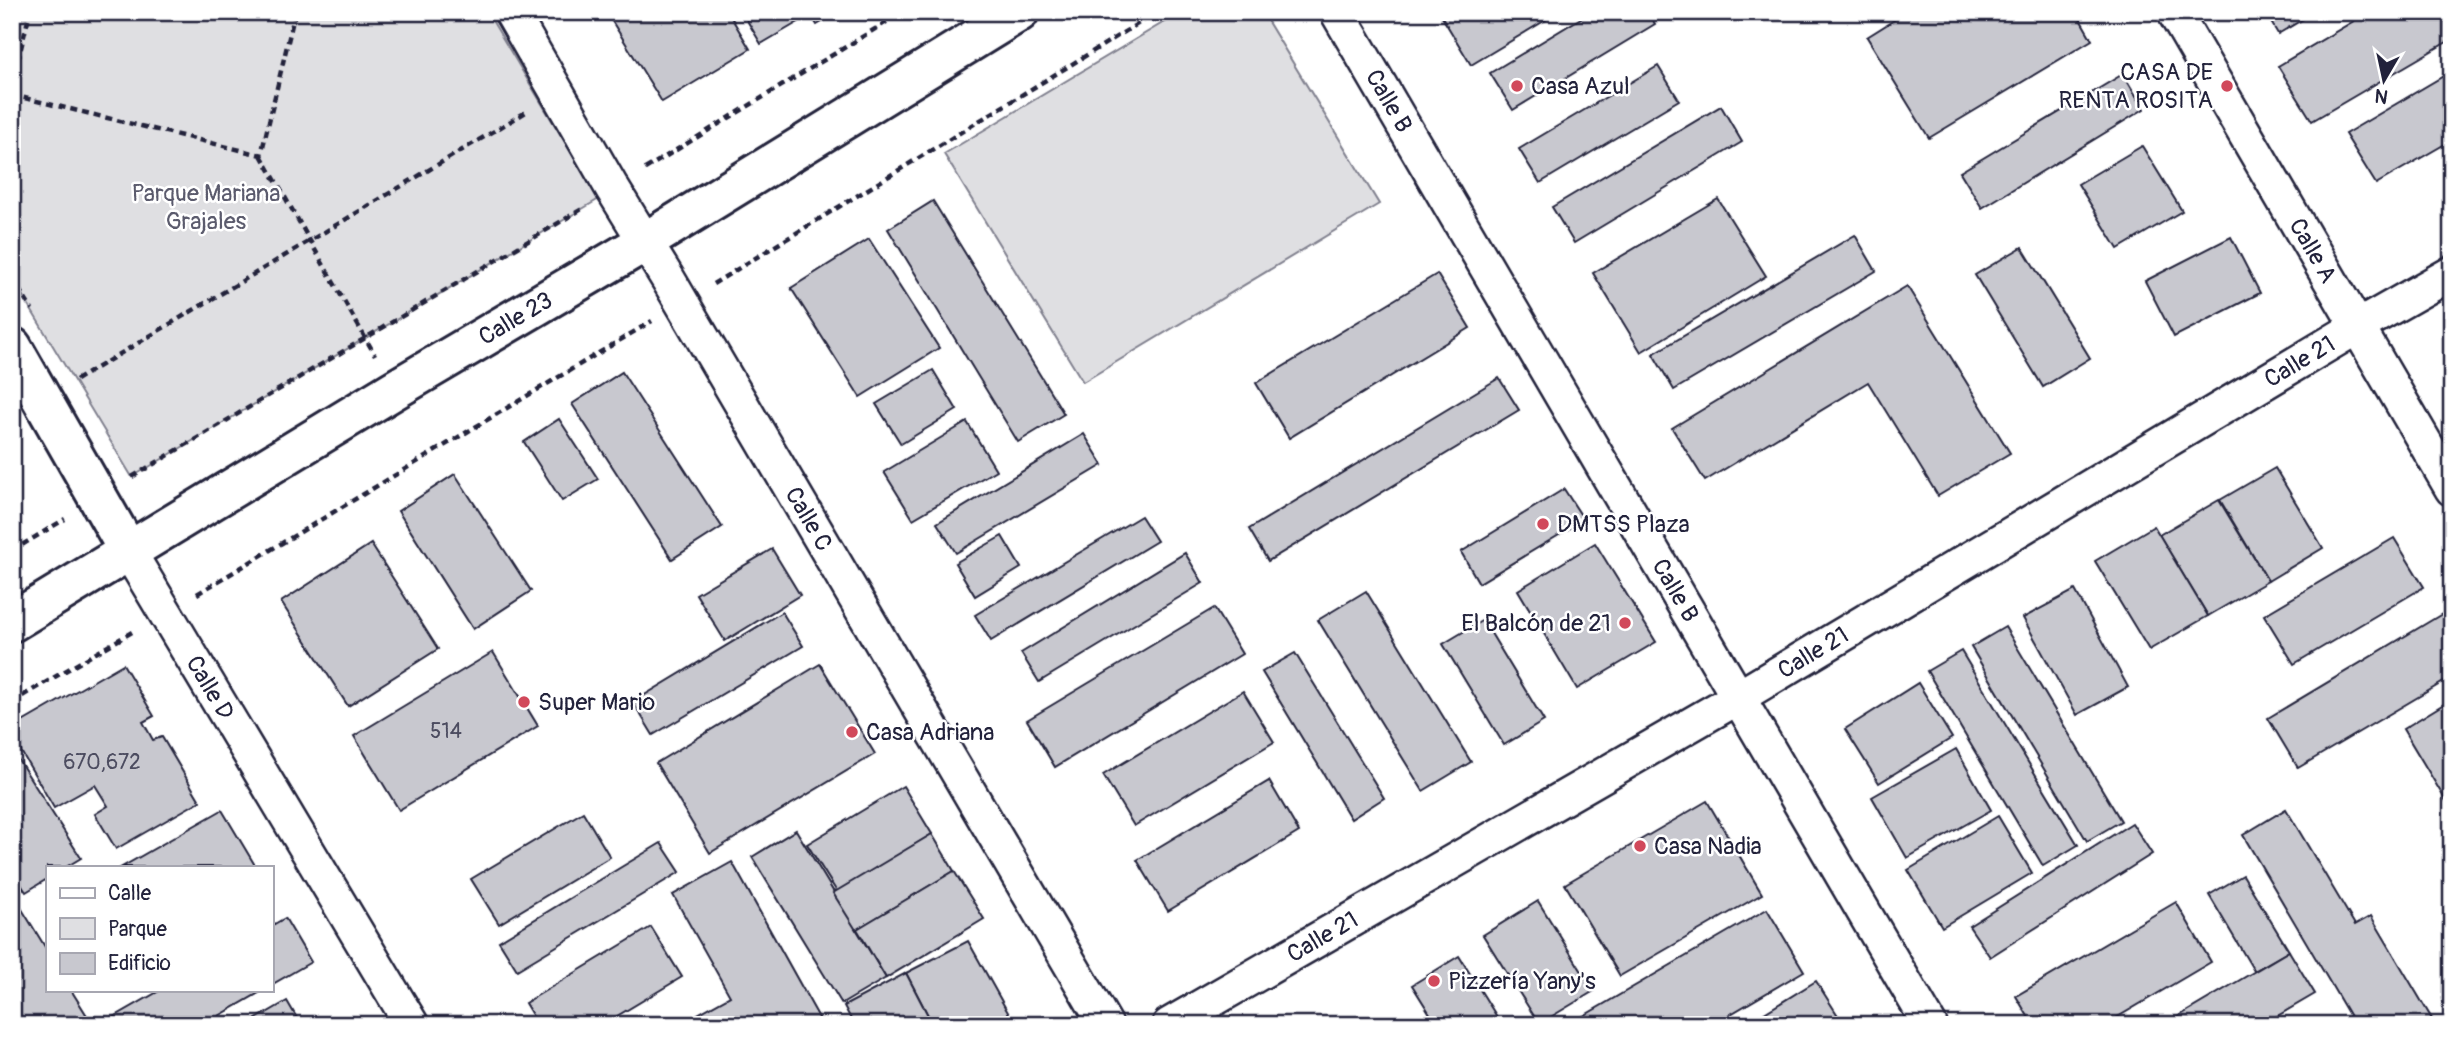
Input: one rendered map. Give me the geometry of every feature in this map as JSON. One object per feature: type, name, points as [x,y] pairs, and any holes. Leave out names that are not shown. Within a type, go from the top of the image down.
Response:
[{"type":"main road","name":"Calle 23","points":[[12,622],[394,390],[645,242],[1019,12]]},
{"type":"main road","name":"Calle D","points":[[12,347],[129,552]]},
{"type":"street","name":"Calle C","points":[[511,12],[1105,1025]]},
{"type":"street","name":"Calle B","points":[[1337,12],[1930,1025]]},
{"type":"street","name":"Calle A","points":[[2174,12],[2452,489]]},
{"type":"street","name":"Calle 21","points":[[1169,1025],[1737,698],[2357,327],[2452,273]]},
{"type":"street","name":"Calle D","points":[[129,552],[412,1025]]},
{"type":"path","points":[[12,84],[30,12]]},
{"type":"path","points":[[295,12],[261,155],[394,390]]},
{"type":"path","points":[[12,551],[903,12]]},
{"type":"path","points":[[12,702],[682,303],[1157,12]]},
{"type":"path","points":[[12,95],[261,155]]},
{"type":"path","points":[[74,381],[530,109]]},
{"type":"green space","name":"Parque Mariana Grajales","points":[[12,12],[487,12],[599,199],[132,477],[12,278]]},
{"type":"green space","points":[[1181,12],[1262,12],[1379,204],[1083,382],[944,154]]},
{"type":"building","points":[[619,12],[728,12],[750,49],[662,102],[610,18]]},
{"type":"building","points":[[742,12],[797,12],[802,20],[761,44]]},
{"type":"building","points":[[809,12],[839,12],[817,25]]},
{"type":"building","points":[[1439,12],[1559,12],[1471,65]]},
{"type":"building","points":[[1591,12],[1648,12],[1655,24],[1513,110],[1490,73]]},
{"type":"building","points":[[1907,12],[2076,12],[2092,40],[1929,138],[1867,37]]},
{"type":"building","points":[[2265,12],[2315,12],[2278,34]]},
{"type":"building","points":[[2369,12],[2452,12],[2452,39],[2312,121],[2278,66]]},
{"type":"building","points":[[1658,66],[1679,100],[1540,183],[1519,149]]},
{"type":"building","points":[[2452,71],[2452,140],[2376,184],[2345,134]]},
{"type":"building","points":[[2123,74],[2144,109],[1982,208],[1960,172]]},
{"type":"building","points":[[1721,106],[1742,142],[1574,243],[1552,207]]},
{"type":"building","points":[[2142,146],[2182,211],[2118,249],[2078,184]]},
{"type":"building","points":[[1718,199],[1766,276],[1641,352],[1593,273]]},
{"type":"building","points":[[933,201],[1064,414],[1018,442],[888,229]]},
{"type":"building","points":[[1855,235],[1876,271],[1674,390],[1653,354]]},
{"type":"building","points":[[2231,237],[2260,293],[2174,337],[2145,281]]},
{"type":"building","points":[[869,239],[939,348],[860,397],[791,288]]},
{"type":"building","points":[[2022,247],[2090,358],[2043,387],[1975,275]]},
{"type":"building","points":[[1437,274],[1470,328],[1289,438],[1256,383]]},
{"type":"building","points":[[1907,286],[2010,453],[1938,496],[1868,382],[1705,481],[1672,428]]},
{"type":"building","points":[[933,370],[957,410],[901,444],[876,404]]},
{"type":"building","points":[[622,372],[722,527],[672,559],[572,404]]},
{"type":"building","points":[[1499,378],[1519,410],[1268,561],[1249,529]]},
{"type":"building","points":[[559,419],[598,479],[562,501],[524,442]]},
{"type":"building","points":[[967,422],[996,470],[913,519],[884,472]]},
{"type":"building","points":[[1084,434],[1103,465],[956,553],[937,523]]},
{"type":"building","points":[[2275,468],[2323,548],[2268,581],[2220,500]]},
{"type":"building","points":[[455,474],[531,591],[473,629],[398,511]]},
{"type":"building","points":[[1564,489],[1584,520],[1479,583],[1461,552]]},
{"type":"building","points":[[2219,500],[2268,581],[2208,616],[2159,535]]},
{"type":"building","points":[[1141,516],[1157,541],[991,641],[975,615]]},
{"type":"building","points":[[2154,526],[2208,616],[2149,650],[2095,561]]},
{"type":"building","points":[[1002,536],[1021,568],[975,596],[955,563]]},
{"type":"building","points":[[2394,538],[2424,587],[2294,664],[2264,615]]},
{"type":"building","points":[[1595,543],[1656,642],[1577,689],[1518,590]]},
{"type":"building","points":[[371,544],[438,649],[348,706],[281,602]]},
{"type":"building","points":[[772,549],[800,595],[725,641],[696,594]]},
{"type":"building","points":[[1185,553],[1203,583],[1039,682],[1021,653]]},
{"type":"building","points":[[2075,590],[2128,687],[2077,715],[2023,618]]},
{"type":"building","points":[[1366,591],[1471,762],[1423,791],[1318,620]]},
{"type":"building","points":[[1214,608],[1242,654],[1055,767],[1027,720]]},
{"type":"building","points":[[782,612],[803,646],[653,735],[633,702]]},
{"type":"building","points":[[2442,614],[2452,630],[2452,677],[2298,768],[2268,718]]},
{"type":"building","points":[[1483,620],[1544,721],[1504,745],[1443,644]]},
{"type":"building","points":[[2005,627],[2121,821],[2087,841],[1971,647]]},
{"type":"building","points":[[1961,651],[2078,845],[2043,866],[1927,671]]},
{"type":"building","points":[[493,652],[538,726],[399,810],[354,736]]},
{"type":"building","points":[[1295,653],[1384,798],[1351,819],[1262,672]]},
{"type":"building","points":[[123,664],[154,716],[143,722],[153,740],[162,737],[200,801],[116,849],[95,814],[108,806],[95,785],[54,808],[12,736],[12,728]]},
{"type":"building","points":[[820,664],[875,754],[710,853],[656,763]]},
{"type":"building","points":[[1918,683],[1952,738],[1879,783],[1845,729]]},
{"type":"building","points":[[1243,691],[1274,742],[1134,826],[1103,775]]},
{"type":"building","points":[[2452,699],[2452,811],[2403,729]]},
{"type":"building","points":[[1956,749],[1991,810],[1907,858],[1872,797]]},
{"type":"building","points":[[16,756],[81,858],[68,866],[46,866],[46,880],[26,892],[12,871],[12,758]]},
{"type":"building","points":[[1269,781],[1299,832],[1168,911],[1137,860]]},
{"type":"building","points":[[903,786],[932,834],[837,892],[807,844]]},
{"type":"building","points":[[1707,801],[1762,894],[1620,976],[1565,884]]},
{"type":"building","points":[[2286,809],[2355,925],[2371,916],[2432,1019],[2423,1025],[2355,1025],[2243,835]]},
{"type":"building","points":[[222,810],[255,866],[124,866]]},
{"type":"building","points":[[583,812],[610,857],[499,924],[471,879]]},
{"type":"building","points":[[1998,816],[2032,873],[1942,927],[1908,870]]},
{"type":"building","points":[[2132,823],[2152,854],[1990,957],[1969,926]]},
{"type":"building","points":[[796,830],[886,978],[842,1004],[752,857]]},
{"type":"building","points":[[932,834],[954,871],[856,930],[833,893]]},
{"type":"building","points":[[661,843],[680,872],[517,970],[499,941]]},
{"type":"building","points":[[732,862],[823,1025],[678,1025],[730,996],[673,895]]},
{"type":"building","points":[[954,871],[984,919],[886,978],[857,929]]},
{"type":"building","points":[[2243,875],[2289,951],[2254,971],[2209,895]]},
{"type":"building","points":[[12,893],[46,948],[46,992],[72,992],[91,1022],[86,1025],[12,1023]]},
{"type":"building","points":[[1538,901],[1594,991],[1539,1024],[1483,935]]},
{"type":"building","points":[[2176,902],[2211,962],[2104,1025],[2033,1025],[2016,996]]},
{"type":"building","points":[[1767,909],[1804,971],[1712,1025],[1568,1025]]},
{"type":"building","points":[[285,918],[311,962],[273,984],[273,925]]},
{"type":"building","points":[[651,927],[682,977],[602,1025],[538,1025],[525,1003]]},
{"type":"building","points":[[968,941],[1015,1025],[933,1025],[906,973]]},
{"type":"building","points":[[2289,951],[2315,994],[2262,1025],[2164,1025]]},
{"type":"building","points":[[1459,956],[1502,1025],[1437,1025],[1412,985]]},
{"type":"building","points":[[906,973],[933,1025],[854,1025],[844,1006]]},
{"type":"building","points":[[1816,981],[1844,1025],[1745,1025]]},
{"type":"building","points":[[158,992],[261,992],[203,1025],[100,1025]]},
{"type":"building","points":[[287,1001],[301,1025],[246,1025]]},
{"type":"place","name":"Casa Azul","points":[[1517,86]]},
{"type":"place","name":"CASA DE RENTA ROSITA","points":[[2227,86]]},
{"type":"place","name":"DMTSS Plaza","points":[[1543,524]]},
{"type":"place","name":"El Balcón de 21","points":[[1625,623]]},
{"type":"place","name":"Super Mario","points":[[524,702]]},
{"type":"place","name":"Casa Adriana","points":[[852,732]]},
{"type":"place","name":"Casa Nadia","points":[[1640,846]]},
{"type":"place","name":"Pizzería Yany's","points":[[1434,981]]}]
